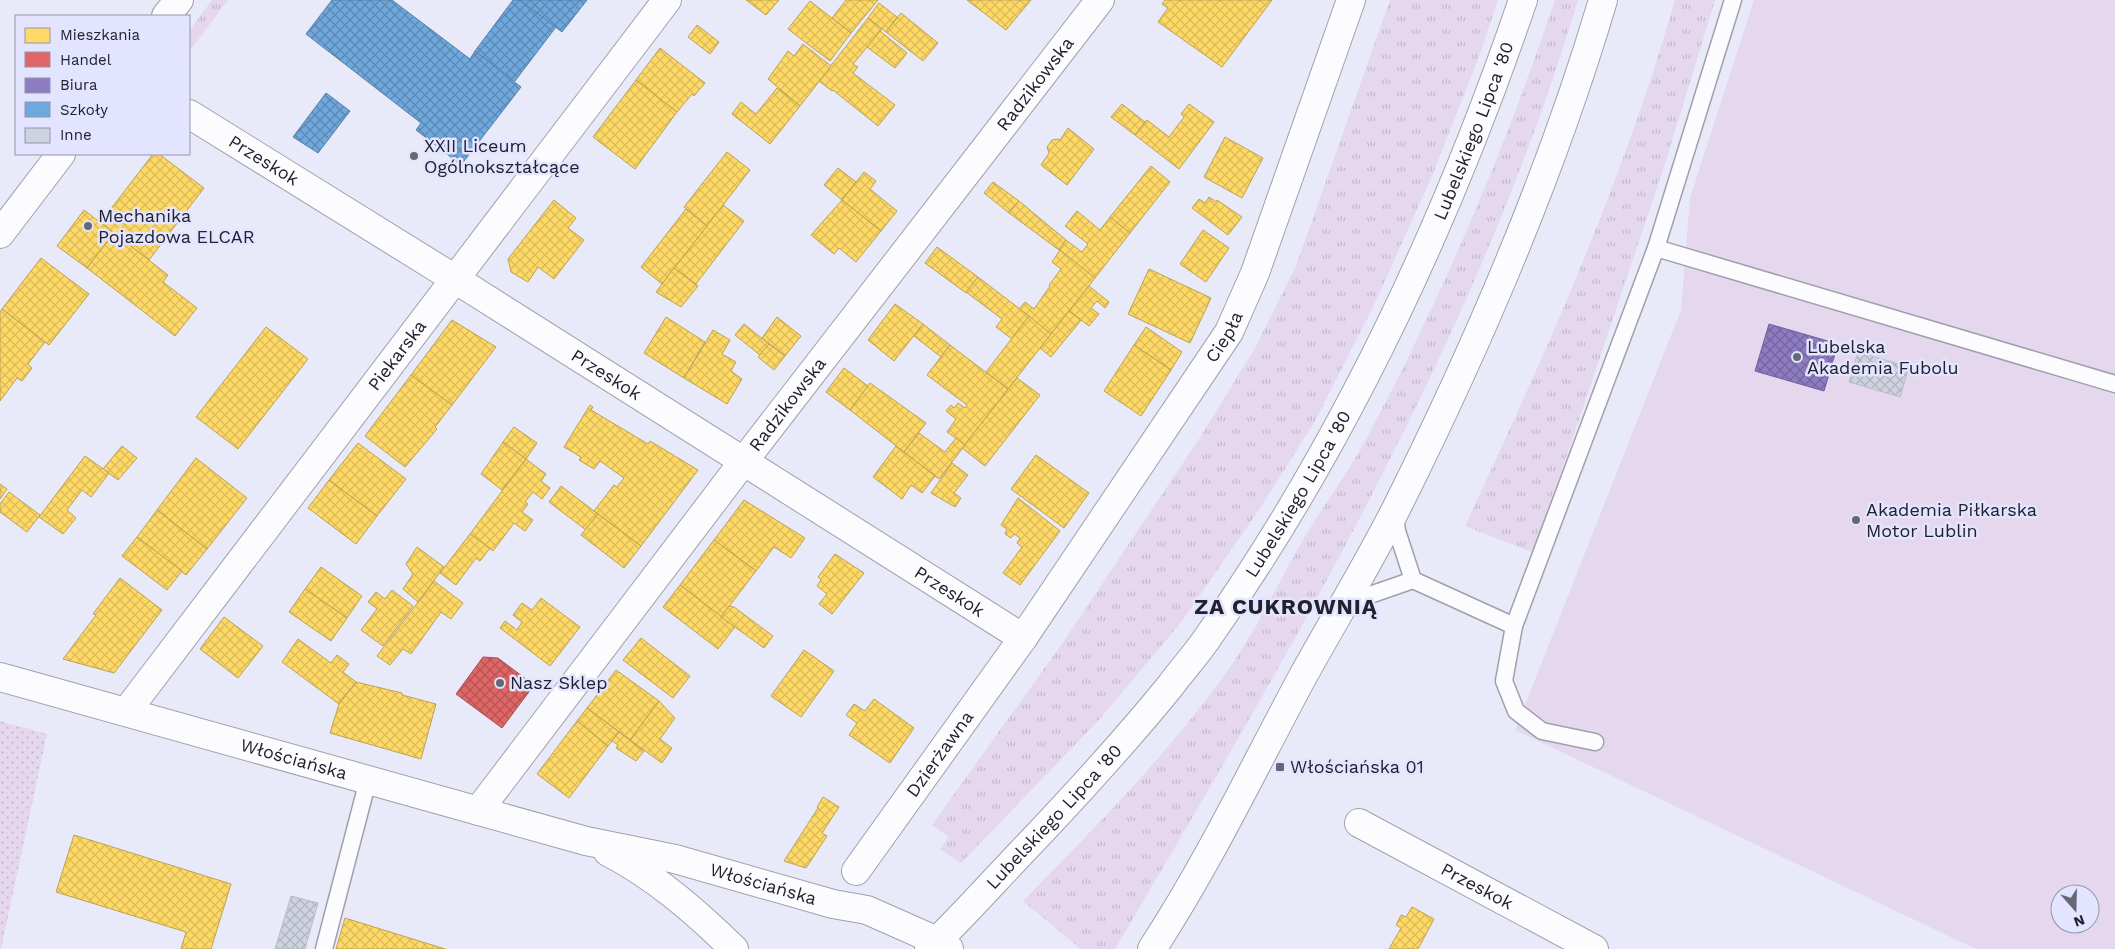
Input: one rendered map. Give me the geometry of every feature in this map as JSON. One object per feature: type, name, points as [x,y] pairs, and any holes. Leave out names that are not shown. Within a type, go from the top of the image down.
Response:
[{"type":"street","points":[[167,15],[179,0]]},
{"type":"street","name":"Piekarska","points":[[126,712],[667,0]]},
{"type":"street","name":"Radzikowska","points":[[478,811],[743,462],[1100,0]]},
{"type":"street","name":"Ciepła","points":[[1023,638],[1229,332],[1255,273],[1351,0]]},
{"type":"street","name":"Lubelskiego Lipca '80","points":[[939,946],[1134,731],[1205,642],[1283,522],[1365,380],[1427,248],[1498,73],[1523,0]]},
{"type":"street","points":[[1152,949],[1217,839],[1304,675],[1395,511],[1465,365],[1533,206],[1603,0]]},
{"type":"street","name":"Przeskok","points":[[190,115],[455,279],[1023,638]]},
{"type":"street","points":[[0,234],[60,155]]},
{"type":"street","name":"Dzierżawna","points":[[856,871],[1023,638]]},
{"type":"street","name":"Włościańska","points":[[0,677],[586,841],[675,859],[833,904],[867,910],[939,946]]},
{"type":"street","name":"Przeskok","points":[[1359,823],[1594,949]]},
{"type":"street","name":"Włościańska","points":[[586,841],[628,862],[675,896],[734,949]]},
{"type":"lane","points":[[1595,742],[1542,731],[1516,711],[1504,681],[1514,626],[1656,248],[1732,0]]},
{"type":"lane","points":[[1656,248],[2115,384]]},
{"type":"lane","points":[[1395,511],[1397,530],[1413,580]]},
{"type":"lane","points":[[1344,604],[1413,580],[1514,626]]},
{"type":"lane","points":[[324,949],[368,780]]},
{"type":"green space","points":[[212,0],[228,0],[190,51],[190,30]]},
{"type":"green space","points":[[1390,0],[1498,0],[1480,54],[1432,176],[1374,305],[1315,421],[1259,510],[1179,625],[1097,722],[961,863],[940,849],[949,837],[932,825],[1064,641],[1199,439],[1254,350],[1296,266]]},
{"type":"green space","points":[[1555,0],[1578,0],[1536,125],[1488,248],[1434,369],[1375,488],[1313,605],[1248,721],[1115,949],[1081,949],[1023,901],[1149,769],[1218,684],[1253,631],[1304,538],[1357,455],[1419,336],[1469,226],[1514,114]]},
{"type":"green space","points":[[1675,0],[1715,0],[1664,167],[1534,553],[1465,526],[1553,332],[1607,201],[1632,135]]},
{"type":"green space","name":"Akademia Piłkarska Motor Lublin","points":[[1754,0],[2115,0],[2115,949],[1976,949],[1515,730],[1681,310],[1690,198]]},
{"type":"green space","points":[[0,721],[47,734],[1,949],[0,949]]},
{"type":"building: Mieszkania","points":[[746,0],[779,0],[766,15]]},
{"type":"building: Mieszkania","points":[[846,0],[878,0],[851,33],[832,18]]},
{"type":"building: Mieszkania","points":[[967,0],[1031,0],[1006,30]]},
{"type":"building: Mieszkania","points":[[1165,0],[1272,0],[1222,67],[1158,22],[1168,8],[1162,4]]},
{"type":"building: Mieszkania","points":[[810,1],[851,33],[830,61],[788,29]]},
{"type":"building: Mieszkania","points":[[879,3],[897,17],[886,32],[868,18]]},
{"type":"building: Mieszkania","points":[[901,13],[938,43],[923,61],[886,32]]},
{"type":"building: Mieszkania","points":[[868,18],[882,29],[853,64],[858,67],[853,73],[895,105],[878,126],[819,81]]},
{"type":"building: Mieszkania","points":[[697,25],[719,42],[710,54],[688,37]]},
{"type":"building: Mieszkania","points":[[880,31],[907,53],[895,68],[867,47]]},
{"type":"building: Mieszkania","points":[[803,44],[831,66],[800,106],[768,79],[788,51],[794,56]]},
{"type":"building: Mieszkania","points":[[660,48],[705,83],[694,96],[692,94],[677,112],[636,80]]},
{"type":"building: Mieszkania","points":[[636,80],[677,112],[635,169],[593,137]]},
{"type":"building: Mieszkania","points":[[777,88],[800,106],[770,144],[732,114],[741,102],[756,114]]},
{"type":"building: Mieszkania","points":[[1122,104],[1145,122],[1135,135],[1111,117]]},
{"type":"building: Mieszkania","points":[[1189,104],[1214,122],[1179,169],[1135,135],[1147,120],[1169,137],[1184,117],[1181,114]]},
{"type":"building: Mieszkania","points":[[1068,128],[1094,149],[1067,185],[1041,165],[1049,153],[1047,147],[1052,140],[1060,140]]},
{"type":"building: Mieszkania","points":[[1225,137],[1263,158],[1242,198],[1204,177]]},
{"type":"building: Mieszkania","points":[[727,152],[750,170],[707,226],[684,207]]},
{"type":"building: Mieszkania","points":[[152,155],[160,155],[204,188],[149,260],[100,223]]},
{"type":"building: Mieszkania","points":[[1151,166],[1170,182],[1130,233],[1110,217]]},
{"type":"building: Mieszkania","points":[[838,168],[856,182],[842,200],[824,185]]},
{"type":"building: Mieszkania","points":[[864,172],[876,181],[870,189],[897,211],[881,231],[842,200]]},
{"type":"building: Mieszkania","points":[[993,182],[1019,201],[1009,213],[984,193]]},
{"type":"building: Mieszkania","points":[[1209,197],[1216,202],[1217,200],[1242,217],[1228,235],[1192,208],[1199,199],[1205,203]]},
{"type":"building: Mieszkania","points":[[554,200],[576,218],[568,228],[584,240],[554,279],[538,267],[528,282],[511,272],[508,259]]},
{"type":"building: Mieszkania","points":[[842,200],[881,231],[856,262],[839,248],[834,254],[811,235]]},
{"type":"building: Mieszkania","points":[[1019,201],[1066,240],[1059,250],[1009,213]]},
{"type":"building: Mieszkania","points":[[723,205],[744,221],[696,284],[674,268]]},
{"type":"building: Mieszkania","points":[[686,209],[707,226],[662,284],[641,267]]},
{"type":"building: Mieszkania","points":[[84,210],[114,233],[87,268],[57,246]]},
{"type":"building: Mieszkania","points":[[1077,211],[1100,230],[1110,217],[1130,233],[1095,278],[1059,250],[1066,240],[1082,252],[1088,244],[1065,226]]},
{"type":"building: Mieszkania","points":[[1203,230],[1229,248],[1206,282],[1180,264]]},
{"type":"building: Mieszkania","points":[[114,233],[168,275],[163,282],[197,308],[175,336],[87,268]]},
{"type":"building: Mieszkania","points":[[937,247],[978,277],[966,293],[925,263]]},
{"type":"building: Mieszkania","points":[[1060,250],[1095,278],[1051,334],[1019,309],[1025,302],[1034,309],[1050,286],[1061,269],[1052,262]]},
{"type":"building: Mieszkania","points":[[41,258],[89,294],[49,345],[2,309]]},
{"type":"building: Mieszkania","points":[[674,268],[698,286],[681,307],[656,292]]},
{"type":"building: Mieszkania","points":[[1149,269],[1211,298],[1190,343],[1128,314]]},
{"type":"building: Mieszkania","points":[[978,277],[1029,316],[1012,339],[996,327],[1002,319],[966,292]]},
{"type":"building: Mieszkania","points":[[1089,286],[1109,302],[1105,308],[1097,301],[1091,308],[1099,314],[1089,326],[1069,311]]},
{"type":"building: Mieszkania","points":[[895,304],[923,324],[894,361],[868,340]]},
{"type":"building: Mieszkania","points":[[2,309],[45,342],[28,364],[32,368],[22,381],[17,378],[0,401],[0,312]]},
{"type":"building: Mieszkania","points":[[1069,311],[1081,320],[1051,357],[1040,348]]},
{"type":"building: Mieszkania","points":[[1029,316],[1051,334],[1008,389],[986,372]]},
{"type":"building: Mieszkania","points":[[666,317],[705,342],[684,378],[644,353]]},
{"type":"building: Mieszkania","points":[[777,317],[801,336],[785,356],[762,338]]},
{"type":"building: Mieszkania","points":[[452,320],[496,347],[452,405],[411,375]]},
{"type":"building: Mieszkania","points":[[744,324],[769,344],[760,355],[735,335]]},
{"type":"building: Mieszkania","points":[[923,324],[950,345],[941,357],[914,336]]},
{"type":"building: Mieszkania","points":[[266,327],[308,359],[238,449],[196,417]]},
{"type":"building: Mieszkania","points":[[1146,327],[1182,352],[1171,370],[1134,345]]},
{"type":"building: Mieszkania","points":[[713,330],[730,340],[722,354],[736,362],[731,371],[742,379],[727,404],[684,378]]},
{"type":"building: Mieszkania","points":[[769,344],[785,356],[774,370],[758,357]]},
{"type":"building: Mieszkania","points":[[950,345],[1008,389],[965,445],[947,432],[956,419],[946,411],[951,405],[954,408],[958,403],[965,408],[967,405],[927,375]]},
{"type":"building: Mieszkania","points":[[1134,345],[1171,370],[1141,416],[1104,391]]},
{"type":"building: Mieszkania","points":[[844,368],[868,386],[850,410],[826,392]]},
{"type":"building: Mieszkania","points":[[411,375],[452,405],[435,427],[437,429],[405,467],[365,436]]},
{"type":"building: Mieszkania","points":[[1017,378],[1040,395],[985,466],[962,448]]},
{"type":"building: Mieszkania","points":[[870,383],[926,423],[904,452],[850,410]]},
{"type":"building: Mieszkania","points":[[590,405],[593,407],[591,410],[648,444],[650,441],[698,470],[641,546],[594,511],[614,485],[617,487],[624,478],[600,461],[594,469],[579,460],[581,457],[564,447]]},
{"type":"building: Mieszkania","points":[[514,427],[537,443],[526,459],[503,442]]},
{"type":"building: Mieszkania","points":[[919,433],[945,452],[956,438],[965,445],[939,479],[904,452]]},
{"type":"building: Mieszkania","points":[[503,442],[526,459],[502,490],[481,474]]},
{"type":"building: Mieszkania","points":[[358,443],[406,479],[377,516],[329,480]]},
{"type":"building: Mieszkania","points":[[122,446],[137,458],[118,480],[103,469]]},
{"type":"building: Mieszkania","points":[[896,446],[935,476],[922,493],[911,485],[902,499],[873,477]]},
{"type":"building: Mieszkania","points":[[1036,455],[1089,493],[1064,528],[1011,489]]},
{"type":"building: Mieszkania","points":[[85,456],[109,473],[91,497],[82,490],[67,510],[76,518],[63,534],[39,517]]},
{"type":"building: Mieszkania","points":[[196,458],[247,498],[207,549],[157,510]]},
{"type":"building: Mieszkania","points":[[526,459],[546,474],[541,481],[550,488],[542,499],[533,492],[525,502],[528,504],[522,512],[533,520],[525,531],[514,523],[493,551],[470,534]]},
{"type":"building: Mieszkania","points":[[952,463],[968,475],[954,493],[961,498],[955,507],[931,493]]},
{"type":"building: Mieszkania","points":[[329,480],[377,516],[356,544],[308,508]]},
{"type":"building: Mieszkania","points":[[0,484],[7,489],[0,499]]},
{"type":"building: Mieszkania","points":[[561,486],[598,514],[586,530],[549,502]]},
{"type":"building: Mieszkania","points":[[9,492],[40,515],[27,532],[0,512],[0,504]]},
{"type":"building: Mieszkania","points":[[1018,498],[1060,531],[1020,585],[1003,573],[1022,547],[1017,543],[1020,538],[1014,534],[1011,538],[1005,534],[1007,529],[1001,525]]},
{"type":"building: Mieszkania","points":[[744,500],[805,538],[791,558],[774,547],[756,571],[714,540]]},
{"type":"building: Mieszkania","points":[[157,510],[207,549],[186,575],[137,537]]},
{"type":"building: Mieszkania","points":[[598,514],[641,546],[624,568],[581,535]]},
{"type":"building: Mieszkania","points":[[470,534],[490,548],[480,561],[476,558],[456,585],[440,573]]},
{"type":"building: Mieszkania","points":[[137,537],[182,571],[167,590],[122,556]]},
{"type":"building: Mieszkania","points":[[714,540],[756,571],[721,617],[680,585]]},
{"type":"building: Mieszkania","points":[[417,547],[444,567],[418,602],[403,589],[413,574],[406,564]]},
{"type":"building: Mieszkania","points":[[835,554],[864,573],[832,614],[819,604],[827,594],[817,586],[821,580],[818,577]]},
{"type":"building: Mieszkania","points":[[321,567],[362,596],[347,618],[305,589]]},
{"type":"building: Mieszkania","points":[[120,578],[162,610],[114,673],[63,659],[96,615],[93,614]]},
{"type":"building: Mieszkania","points":[[434,581],[463,603],[451,619],[441,612],[411,654],[403,649],[390,665],[377,656]]},
{"type":"building: Mieszkania","points":[[680,585],[735,627],[718,649],[663,607]]},
{"type":"building: Mieszkania","points":[[305,589],[347,618],[331,641],[289,612]]},
{"type":"building: Mieszkania","points":[[392,590],[413,606],[383,646],[361,630],[377,609],[368,602],[376,592],[385,599]]},
{"type":"building: Mieszkania","points":[[541,598],[580,627],[550,666],[500,628],[505,621],[517,630],[522,622],[513,615],[522,603],[532,610]]},
{"type":"building: Mieszkania","points":[[729,606],[734,607],[773,636],[764,648],[721,617]]},
{"type":"building: Mieszkania","points":[[224,617],[263,646],[238,678],[200,649]]},
{"type":"building: Mieszkania","points":[[641,638],[690,676],[673,698],[623,660]]},
{"type":"building: Mieszkania","points":[[298,639],[331,663],[337,655],[349,664],[343,672],[356,682],[339,704],[282,662]]},
{"type":"building: Mieszkania","points":[[804,650],[834,671],[801,717],[771,696]]},
{"type":"building: Mieszkania","points":[[616,670],[659,701],[630,740],[587,708]]},
{"type":"building: Mieszkania","points":[[356,682],[402,693],[402,695],[436,704],[421,759],[330,733],[339,704]]},
{"type":"building: Mieszkania","points":[[874,699],[914,728],[890,763],[849,735],[857,723],[846,715],[854,704],[865,711]]},
{"type":"building: Mieszkania","points":[[659,701],[675,718],[660,739],[672,748],[662,763],[630,740]]},
{"type":"building: Mieszkania","points":[[587,708],[619,732],[608,746],[577,721]]},
{"type":"building: Mieszkania","points":[[577,721],[608,746],[569,798],[537,774]]},
{"type":"building: Mieszkania","points":[[619,732],[644,751],[636,761],[616,748],[618,745],[612,741]]},
{"type":"building: Mieszkania","points":[[823,797],[839,807],[822,833],[827,836],[806,868],[784,861],[818,808]]},
{"type":"building: Mieszkania","points":[[74,835],[231,884],[211,949],[181,949],[186,932],[56,892]]},
{"type":"building: Mieszkania","points":[[1412,907],[1434,919],[1418,949],[1389,949],[1401,928],[1396,925],[1401,915],[1406,917]]},
{"type":"building: Mieszkania","points":[[345,918],[445,949],[336,949]]},
{"type":"building: Handel","points":[[483,657],[498,658],[534,685],[502,728],[456,694]]},
{"type":"building: Biura","name":"Lubelska Akademia Fubolu","points":[[1769,324],[1838,344],[1824,391],[1755,371]]},
{"type":"building: Szkoły","points":[[332,0],[392,0],[470,59],[475,51],[521,87],[461,165],[416,130],[421,123],[306,34]]},
{"type":"building: Szkoły","points":[[513,0],[520,0],[556,27],[515,81],[475,51]]},
{"type":"building: Szkoły","points":[[520,0],[587,0],[562,32]]},
{"type":"building: Szkoły","points":[[326,93],[350,111],[318,153],[293,137]]},
{"type":"building: Inne","points":[[1858,352],[1909,367],[1900,397],[1849,382]]},
{"type":"building: Inne","points":[[291,896],[318,903],[305,949],[275,949]]},
{"type":"place","name":"XXII Liceum Ogólnokształcące","points":[[414,156]]},
{"type":"place","name":"Mechanika Pojazdowa ELCAR","points":[[88,226]]},
{"type":"place","name":"Lubelska Akademia Fubolu","points":[[1797,357]]},
{"type":"place","name":"Akademia Piłkarska Motor Lublin","points":[[1856,520]]},
{"type":"place","name":"Nasz Sklep","points":[[500,683]]},
{"type":"place","name":"Włościańska 01","points":[[1280,767]]},
{"type":"district","name":"ZA CUKROWNIĄ","points":[[1286,606]]}]
